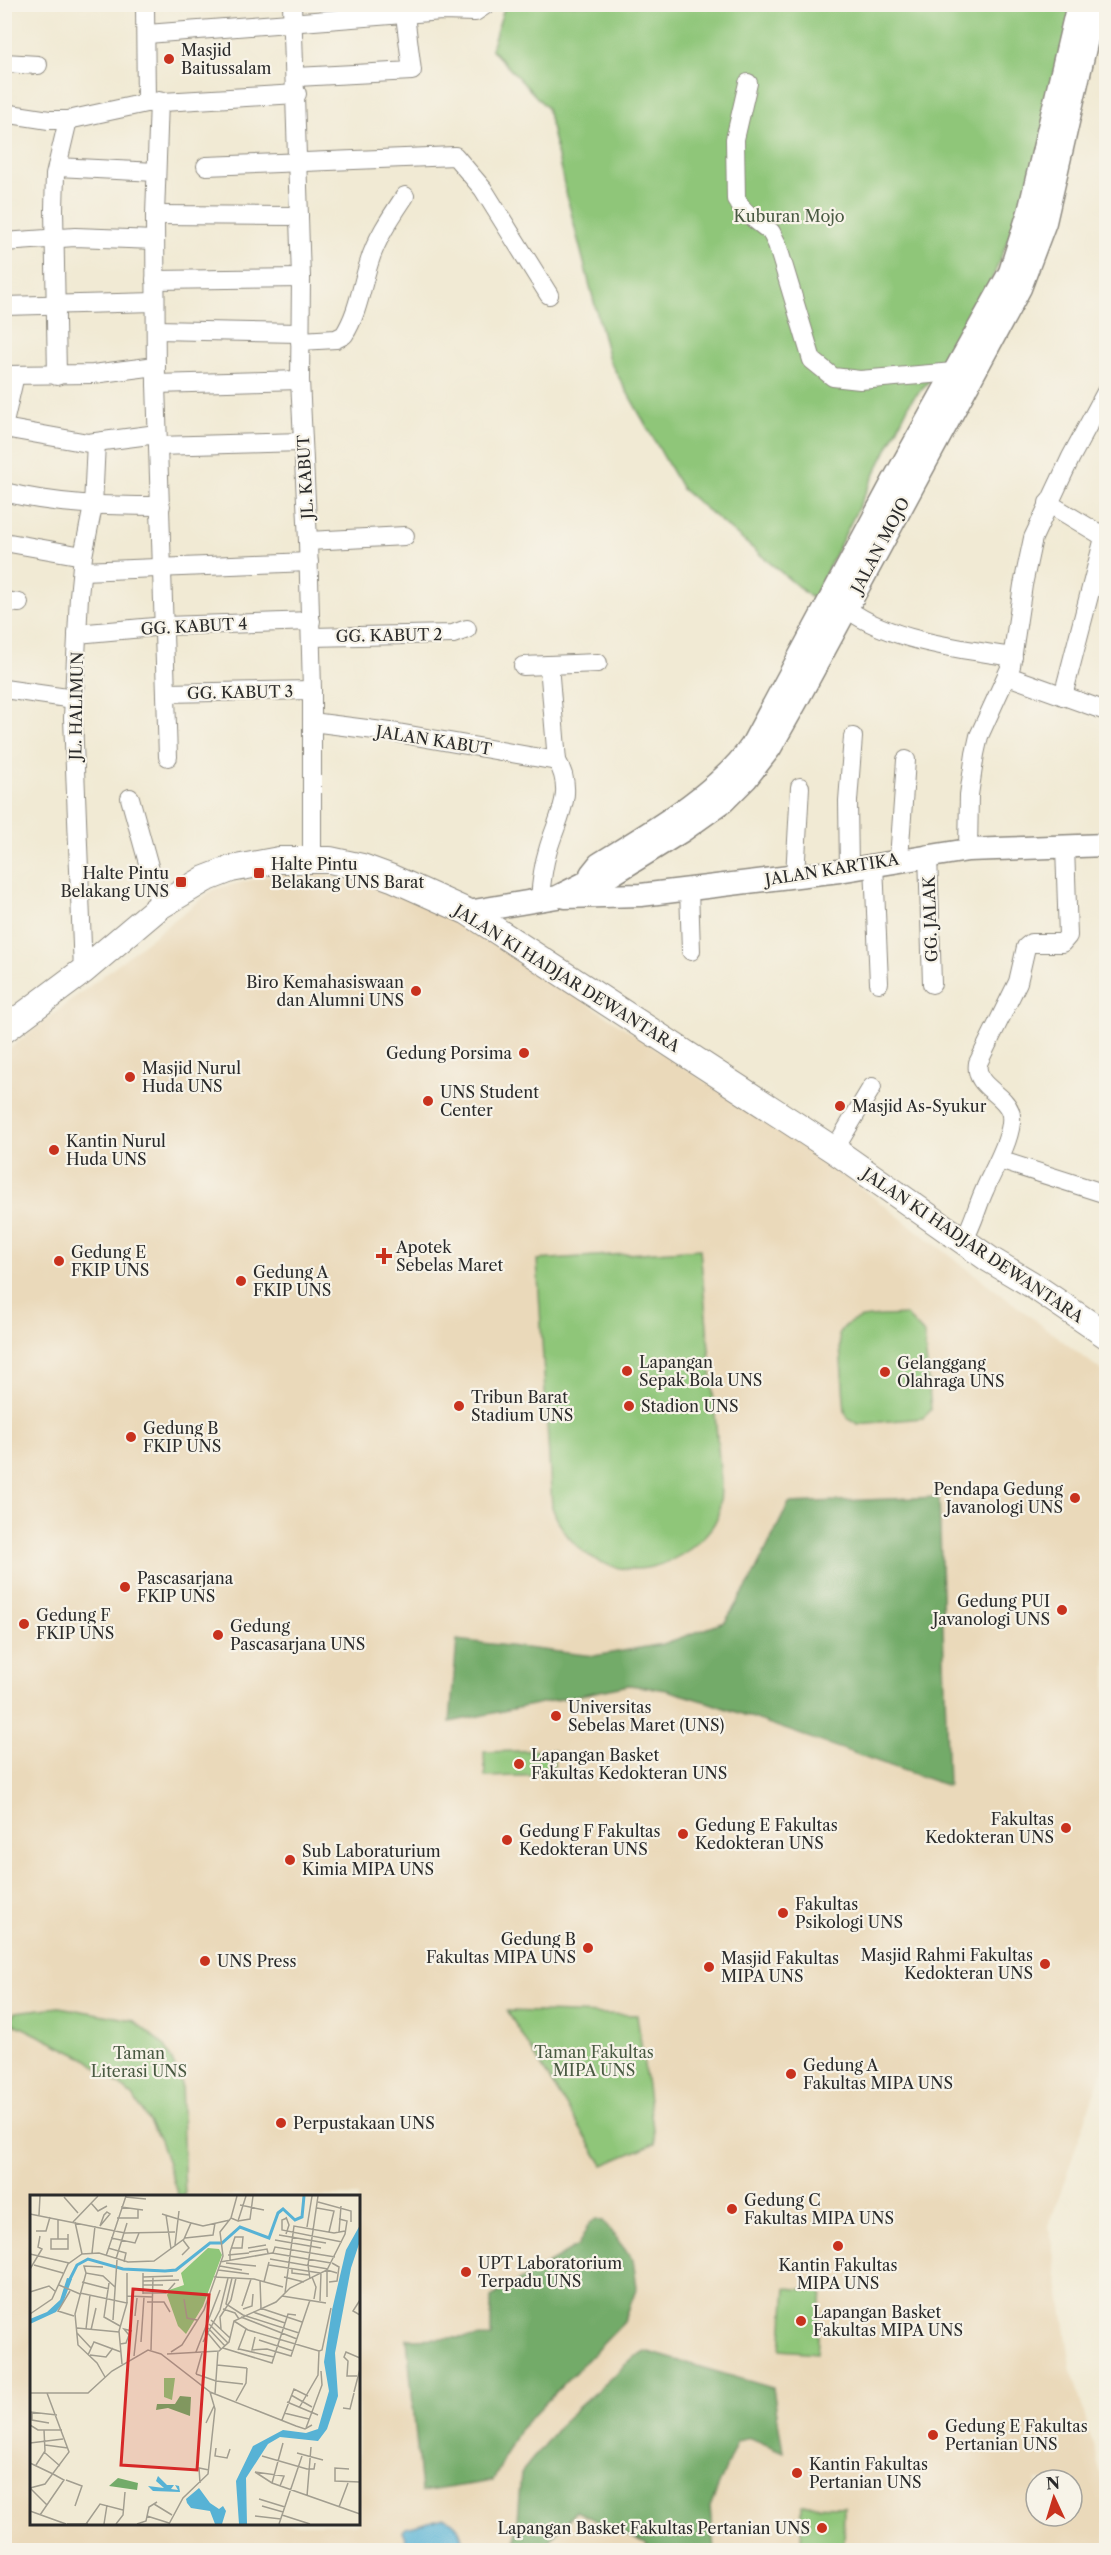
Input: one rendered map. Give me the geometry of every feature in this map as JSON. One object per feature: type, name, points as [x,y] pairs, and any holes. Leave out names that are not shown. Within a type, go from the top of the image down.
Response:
[{"type":"main road","name":"JALAN KI HADJAR DEWANTARA","points":[[4,1030],[83,971],[160,906],[185,889],[231,869],[279,860],[312,859],[348,863],[378,872],[468,912],[834,1150],[963,1240],[1107,1335]]},
{"type":"street","points":[[145,4],[156,171],[157,440],[168,757]]},
{"type":"street","name":"JL. KABUT","points":[[292,4],[299,162],[300,380],[311,629],[312,859]]},
{"type":"street","points":[[147,34],[442,11],[475,12],[488,4]]},
{"type":"street","points":[[583,884],[599,864],[696,800],[741,761],[903,482],[954,372],[1010,272],[1029,212],[1078,4]]},
{"type":"street","name":"JALAN MOJO","points":[[468,912],[548,899],[611,875],[682,831],[724,801],[746,779],[770,748],[847,609],[903,482],[1020,288],[1044,222],[1095,4]]},
{"type":"street","points":[[4,113],[49,120],[68,120],[152,102],[412,71],[405,15]]},
{"type":"street","points":[[4,63],[38,65]]},
{"type":"street","points":[[748,83],[735,139],[736,199],[744,211],[771,232],[777,244],[812,360],[833,377],[860,380],[954,372]]},
{"type":"street","points":[[57,376],[54,238],[57,167],[68,120]]},
{"type":"street","points":[[206,166],[455,156],[483,189],[549,295]]},
{"type":"street","points":[[57,167],[156,171]]},
{"type":"street","points":[[156,330],[336,339],[344,335],[355,312],[372,253],[389,220],[405,196]]},
{"type":"street","points":[[155,215],[299,216]]},
{"type":"street","points":[[4,242],[54,238],[155,240]]},
{"type":"street","points":[[155,280],[301,278]]},
{"type":"street","points":[[4,306],[155,302]]},
{"type":"street","points":[[300,380],[119,372],[57,376],[10,375],[4,425],[76,441],[303,442]]},
{"type":"street","points":[[968,850],[969,795],[975,754],[979,736],[1008,676],[1033,538],[1048,503],[1105,399]]},
{"type":"street","name":"JL. HALIMUN","points":[[83,971],[73,745],[74,699],[83,563],[93,506],[96,442]]},
{"type":"street","points":[[4,492],[39,500],[93,506],[161,506]]},
{"type":"street","points":[[1048,503],[1106,535],[1063,696]]},
{"type":"street","points":[[308,541],[405,536]]},
{"type":"street","points":[[4,542],[83,563],[309,562]]},
{"type":"street","points":[[847,609],[866,620],[909,637],[1013,657]]},
{"type":"street","name":"GG. KABUT 4","points":[[78,634],[165,626],[311,629]]},
{"type":"street","name":"GG. KABUT 2","points":[[311,629],[453,634],[467,629]]},
{"type":"street","points":[[523,666],[598,663]]},
{"type":"street","points":[[548,899],[547,850],[558,822],[564,797],[565,777],[557,761],[549,665]]},
{"type":"street","points":[[1008,676],[1107,711]]},
{"type":"street","points":[[4,689],[74,699]]},
{"type":"street","name":"GG. KABUT 3","points":[[167,693],[312,690]]},
{"type":"street","name":"JALAN KABUT","points":[[312,722],[398,733],[557,761]]},
{"type":"street","points":[[849,869],[848,801],[853,737]]},
{"type":"street","points":[[899,860],[906,760]]},
{"type":"street","points":[[795,876],[800,787]]},
{"type":"street","points":[[130,798],[160,906]]},
{"type":"street","name":"JALAN KARTIKA","points":[[548,899],[641,895],[849,869],[928,854],[968,850],[1107,845]]},
{"type":"street","points":[[963,1240],[999,1160],[1008,1132],[1010,1111],[980,1079],[977,1067],[988,1039],[1018,982],[1026,947],[1031,943],[1062,943],[1068,936],[1065,846]]},
{"type":"street","name":"GG. JALAK","points":[[928,854],[932,984]]},
{"type":"street","points":[[874,864],[879,983]]},
{"type":"street","points":[[689,889],[691,951]]},
{"type":"street","points":[[834,1150],[872,1087]]},
{"type":"street","points":[[999,1160],[1107,1194]]},
{"type":"shaded area","name":"Universitas Sebelas Maret (UNS)","points":[[305,867],[447,910],[832,1166],[1106,1374],[1106,2059],[1049,2226],[1072,2371],[1106,2491],[1106,2550],[5,2550],[5,1052],[214,889]]},
{"type":"green space","name":"Kuburan Mojo","points":[[505,5],[1077,5],[1034,175],[987,292],[958,349],[911,401],[813,599],[682,489],[609,360],[567,197],[547,108],[491,49]]},
{"type":"green space","name":"Lapangan Sepak Bola UNS","points":[[700,1249],[721,1481],[717,1518],[702,1539],[670,1561],[649,1567],[629,1569],[609,1566],[591,1557],[575,1545],[562,1528],[552,1507],[537,1260]]},
{"type":"green space","name":"Gelanggang Olahraga UNS","points":[[906,1315],[924,1334],[931,1410],[923,1418],[858,1424],[848,1418],[845,1412],[839,1334],[844,1327],[859,1319]]},
{"type":"green space","points":[[939,1497],[948,1786],[707,1702],[667,1690],[629,1685],[450,1722],[457,1640],[594,1656],[663,1644],[725,1622],[750,1582],[789,1503]]},
{"type":"green space","name":"Lapangan Basket Fakultas Kedokteran UNS","points":[[554,1750],[554,1775],[485,1777],[484,1752]]},
{"type":"green space","name":"Taman Literasi UNS","points":[[59,2007],[133,2020],[166,2047],[181,2082],[185,2195],[178,2195],[160,2140],[133,2096],[88,2060],[13,2023],[12,2017],[15,2012]]},
{"type":"green space","name":"Taman Fakultas MIPA UNS","points":[[507,2011],[637,2015],[655,2143],[603,2165]]},
{"type":"green space","points":[[596,2219],[603,2221],[633,2260],[637,2287],[624,2322],[518,2431],[493,2481],[421,2492],[407,2339],[491,2337],[491,2297],[578,2246],[589,2224]]},
{"type":"green space","name":"Lapangan Basket Fakultas MIPA UNS","points":[[786,2288],[822,2291],[817,2353],[781,2350]]},
{"type":"green space","points":[[645,2351],[773,2388],[783,2452],[751,2438],[737,2441],[710,2507],[714,2550],[648,2550],[646,2544],[576,2511],[544,2546],[517,2547],[515,2544],[521,2473],[565,2419],[634,2357]]},
{"type":"green space","name":"Lapangan Basket Fakultas Pertanian UNS","points":[[802,2505],[844,2506],[843,2550],[801,2550]]},
{"type":"water","points":[[444,2518],[456,2526],[466,2550],[408,2550],[403,2531],[406,2528]]},
{"type":"place","name":"Masjid Baitussalam","points":[[169,59]]},
{"type":"place","name":"Halte Pintu Belakang UNS Barat","points":[[259,873]]},
{"type":"place","name":"Halte Pintu Belakang UNS","points":[[181,882]]},
{"type":"place","name":"Biro Kemahasiswaan dan Alumni UNS","points":[[416,991]]},
{"type":"place","name":"Gedung Porsima","points":[[524,1053]]},
{"type":"place","name":"Masjid Nurul Huda UNS","points":[[130,1077]]},
{"type":"place","name":"UNS Student Center","points":[[428,1101]]},
{"type":"place","name":"Masjid As-Syukur","points":[[840,1106]]},
{"type":"place","name":"Kantin Nurul Huda UNS","points":[[54,1150]]},
{"type":"place","name":"Apotek Sebelas Maret","points":[[384,1256]]},
{"type":"place","name":"Gedung E FKIP UNS","points":[[59,1261]]},
{"type":"place","name":"Gedung A FKIP UNS","points":[[241,1281]]},
{"type":"place","name":"Lapangan Sepak Bola UNS","points":[[627,1371]]},
{"type":"place","name":"Gelanggang Olahraga UNS","points":[[885,1372]]},
{"type":"place","name":"Tribun Barat Stadium UNS","points":[[459,1406]]},
{"type":"place","name":"Stadion UNS","points":[[629,1406]]},
{"type":"place","name":"Gedung B FKIP UNS","points":[[131,1437]]},
{"type":"place","name":"Pendapa Gedung Javanologi UNS","points":[[1075,1498]]},
{"type":"place","name":"Pascasarjana FKIP UNS","points":[[125,1587]]},
{"type":"place","name":"Gedung PUI Javanologi UNS","points":[[1062,1610]]},
{"type":"place","name":"Gedung F FKIP UNS","points":[[24,1624]]},
{"type":"place","name":"Gedung Pascasarjana UNS","points":[[218,1635]]},
{"type":"place","name":"Universitas Sebelas Maret (UNS)","points":[[556,1716]]},
{"type":"place","name":"Lapangan Basket Fakultas Kedokteran UNS","points":[[519,1764]]},
{"type":"place","name":"Fakultas Kedokteran UNS","points":[[1066,1828]]},
{"type":"place","name":"Gedung E Fakultas Kedokteran UNS","points":[[683,1834]]},
{"type":"place","name":"Gedung F Fakultas Kedokteran UNS","points":[[507,1840]]},
{"type":"place","name":"Sub Laboraturium Kimia MIPA UNS","points":[[290,1860]]},
{"type":"place","name":"Fakultas Psikologi UNS","points":[[783,1913]]},
{"type":"place","name":"Gedung B Fakultas MIPA UNS","points":[[588,1948]]},
{"type":"place","name":"UNS Press","points":[[205,1961]]},
{"type":"place","name":"Masjid Rahmi Fakultas Kedokteran UNS","points":[[1045,1964]]},
{"type":"place","name":"Masjid Fakultas MIPA UNS","points":[[709,1967]]},
{"type":"place","name":"Gedung A Fakultas MIPA UNS","points":[[791,2074]]},
{"type":"place","name":"Perpustakaan UNS","points":[[281,2123]]},
{"type":"place","name":"Gedung C Fakultas MIPA UNS","points":[[732,2209]]},
{"type":"place","name":"Kantin Fakultas MIPA UNS","points":[[838,2246]]},
{"type":"place","name":"UPT Laboratorium Terpadu UNS","points":[[466,2272]]},
{"type":"place","name":"Lapangan Basket Fakultas MIPA UNS","points":[[801,2321]]},
{"type":"place","name":"Gedung E Fakultas Pertanian UNS","points":[[933,2435]]},
{"type":"place","name":"Kantin Fakultas Pertanian UNS","points":[[797,2473]]},
{"type":"place","name":"Lapangan Basket Fakultas Pertanian UNS","points":[[822,2528]]}]
